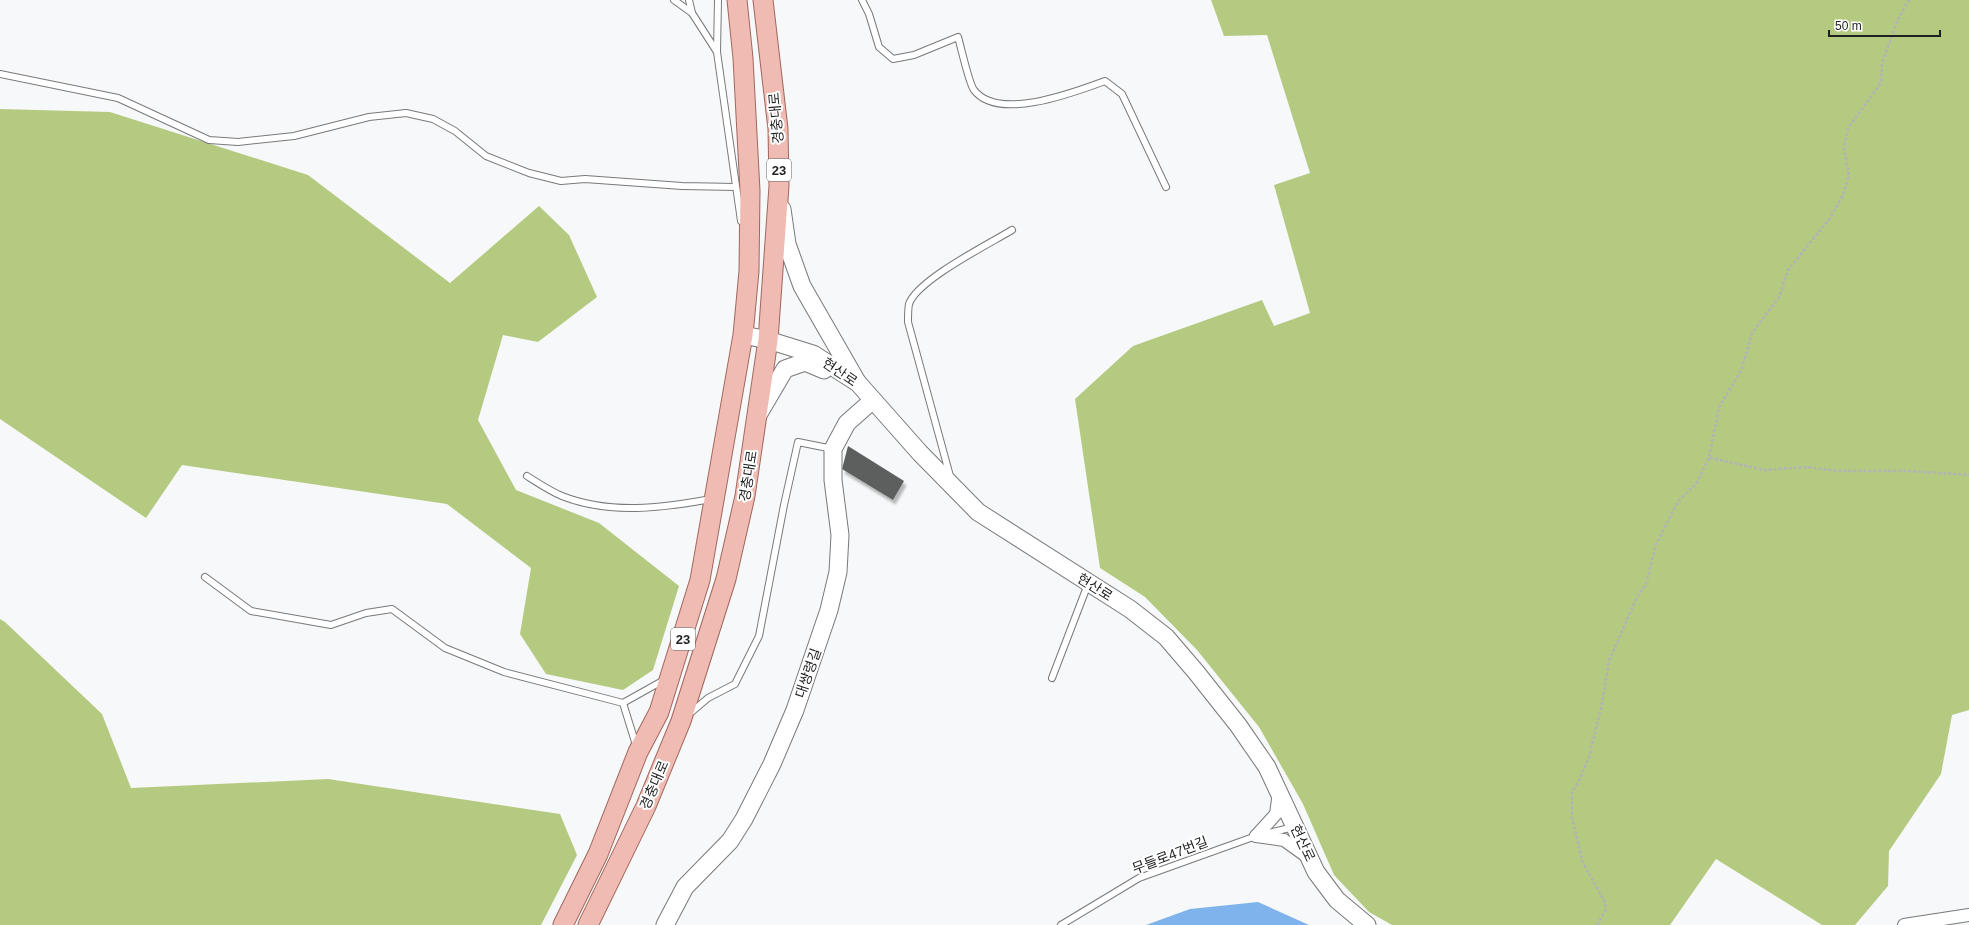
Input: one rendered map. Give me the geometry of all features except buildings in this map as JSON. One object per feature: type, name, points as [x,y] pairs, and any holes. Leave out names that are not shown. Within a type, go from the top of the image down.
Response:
[{"type":"main road","name":"경충대로","points":[[563,925],[598,854],[638,752],[659,712],[700,580],[743,335],[749,271],[750,190],[743,58],[737,0]]},
{"type":"main road","name":"경충대로","points":[[588,925],[646,806],[681,721],[726,579],[746,496],[768,340],[779,186],[778,129],[763,0]]},
{"type":"street","points":[[779,186],[787,244],[802,286],[858,383]]},
{"type":"street","name":"현산로","points":[[743,335],[768,340],[813,354],[858,383],[953,488],[978,512],[1130,609],[1166,638],[1196,672],[1238,725],[1267,767],[1296,826],[1316,872],[1337,900],[1367,925]]},
{"type":"street","points":[[757,416],[785,369],[805,362],[858,383]]},
{"type":"street","name":"대쌍령길","points":[[665,925],[685,887],[730,841],[744,819],[772,764],[795,710],[829,610],[838,572],[840,534],[833,480],[833,449],[847,423],[873,400]]},
{"type":"street","points":[[1256,836],[1276,814],[1279,792]]},
{"type":"street","points":[[1256,836],[1284,840],[1310,859]]},
{"type":"street","points":[[1904,925],[1969,915]]},
{"type":"lane","points":[[674,0],[692,13]]},
{"type":"lane","points":[[689,0],[692,13],[717,52]]},
{"type":"lane","points":[[718,0],[717,52],[749,271]]},
{"type":"lane","points":[[862,0],[869,14],[880,47],[893,59],[914,55],[958,37],[974,90],[985,99],[1007,105],[1054,99],[1105,81],[1122,94],[1166,187]]},
{"type":"lane","points":[[0,74],[118,98],[209,140],[238,142],[294,136],[369,117],[406,113],[433,120],[455,131],[486,156],[529,173],[561,181],[585,179],[682,186],[736,187]]},
{"type":"lane","points":[[953,488],[908,322],[910,303],[920,288],[934,277],[1012,230]]},
{"type":"lane","points":[[681,721],[708,698],[735,684],[759,636],[784,505],[798,442],[833,449]]},
{"type":"lane","points":[[527,476],[562,496],[597,506],[629,509],[676,506],[715,498]]},
{"type":"lane","points":[[205,577],[251,611],[331,625],[366,613],[392,609],[445,648],[504,672],[623,703],[670,676]]},
{"type":"lane","points":[[1052,678],[1089,582]]},
{"type":"lane","points":[[623,703],[638,752]]},
{"type":"lane","name":"무들로47번길","points":[[1061,925],[1139,878],[1256,836],[1296,826]]},
{"type":"path","points":[[1597,925],[1606,909],[1605,902],[1583,862],[1572,818],[1572,792],[1578,783],[1589,757],[1601,708],[1609,661],[1637,597],[1646,584],[1656,544],[1679,500],[1696,484],[1709,458],[1719,407],[1741,371],[1752,333],[1779,297],[1788,270],[1830,218],[1843,195],[1849,176],[1844,148],[1848,128],[1881,83],[1882,63],[1898,19],[1909,0]]},
{"type":"path","points":[[1709,458],[1765,470],[1807,467],[1837,471],[1909,471],[1969,475]]},
{"type":"green space","points":[[1211,0],[1969,0],[1969,710],[1952,715],[1941,774],[1889,851],[1888,886],[1855,925],[1822,925],[1716,859],[1670,925],[1392,925],[1369,912],[1334,875],[1303,804],[1259,727],[1197,650],[1145,597],[1100,568],[1075,399],[1133,346],[1262,300],[1274,326],[1310,313],[1274,185],[1310,173],[1267,35],[1224,36]]},
{"type":"green space","points":[[0,109],[110,112],[308,175],[450,283],[539,206],[569,235],[597,297],[538,342],[503,335],[478,420],[516,490],[599,523],[679,586],[653,670],[623,690],[546,674],[520,634],[531,568],[447,504],[182,465],[146,518],[0,419]]},
{"type":"green space","points":[[0,619],[5,622],[102,714],[131,788],[328,779],[560,814],[577,855],[541,925],[0,925]]},
{"type":"water","points":[[1258,902],[1309,925],[1146,925],[1190,909]]}]
